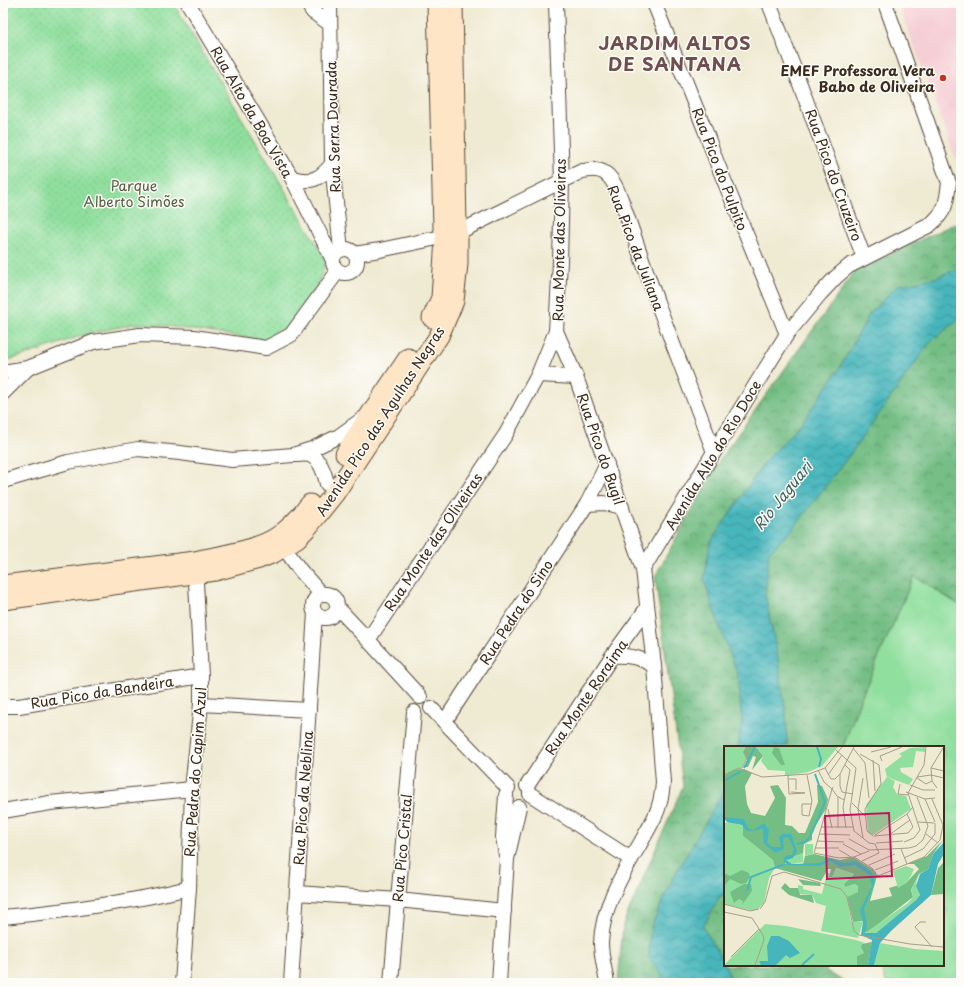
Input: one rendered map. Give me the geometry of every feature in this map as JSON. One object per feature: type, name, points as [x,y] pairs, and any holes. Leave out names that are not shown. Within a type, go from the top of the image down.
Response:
[{"type":"street","name":"Rua Alto da Boa Vista","points":[[188,3],[292,178],[314,224],[340,258]]},
{"type":"street","points":[[307,3],[313,12],[330,24]]},
{"type":"street","name":"Rua Serra Dourada","points":[[330,3],[332,164],[340,258]]},
{"type":"street","name":"Avenida Pico das Agulhas Negras","points":[[280,542],[297,538],[308,528],[335,493],[439,336],[454,302],[458,264],[451,233],[437,3]]},
{"type":"street","name":"Avenida Pico das Agulhas Negras","points":[[3,585],[196,567],[240,565],[259,559],[280,542],[327,484],[371,413],[427,329],[441,298],[451,233],[453,3]]},
{"type":"street","name":"Rua Monte das Oliveiras","points":[[368,640],[506,434],[538,375],[556,331],[562,181],[556,3]]},
{"type":"street","name":"Rua Pico do Pulpito","points":[[654,3],[705,130],[716,163],[787,334]]},
{"type":"street","name":"Rua Pico do Cruzeiro","points":[[769,3],[864,258]]},
{"type":"street","name":"Avenida Alto do Rio Doce","points":[[643,569],[787,334],[820,294],[836,277],[850,266],[930,225],[940,216],[946,206],[949,183],[885,3]]},
{"type":"street","points":[[292,178],[306,181],[316,179],[326,172],[332,164]]},
{"type":"street","name":"Rua Pico da Juliana","points":[[380,250],[348,273],[341,273],[340,258],[451,233],[582,171],[596,169],[607,174],[614,183],[621,198],[657,302],[714,452]]},
{"type":"street","points":[[3,372],[28,368],[93,342],[140,335],[194,336],[266,348],[291,335],[340,258]]},
{"type":"street","name":"Rua Pico do Bugil","points":[[556,331],[576,377],[643,569]]},
{"type":"street","points":[[3,393],[28,368]]},
{"type":"street","points":[[538,375],[576,377]]},
{"type":"street","points":[[293,455],[312,449],[339,436],[371,413]]},
{"type":"street","points":[[3,480],[68,462],[138,449],[232,460],[310,455],[318,462],[324,472],[327,484]]},
{"type":"street","name":"Rua Pedra do Sino","points":[[444,721],[587,504],[607,464]]},
{"type":"street","points":[[587,504],[604,504],[622,507]]},
{"type":"street","points":[[280,542],[300,570],[317,603],[322,618],[326,618],[333,614],[337,607]]},
{"type":"street","name":"Avenida Pico das Agulhas Negras","points":[[3,600],[196,567]]},
{"type":"street","name":"Rua Pedra do Capim Azul","points":[[182,983],[189,888],[192,789],[201,704],[196,567]]},
{"type":"street","points":[[607,983],[601,945],[604,922],[608,907],[631,859],[658,812],[662,799],[663,782],[654,666],[643,569]]},
{"type":"street","points":[[317,603],[325,593],[335,599],[337,607],[420,697],[428,700],[431,708],[507,792],[509,802],[512,805],[519,807],[525,805],[529,800],[529,790]]},
{"type":"street","name":"Rua Pico da Neblina","points":[[291,983],[317,603]]},
{"type":"street","name":"Rua Monte Roraima","points":[[529,790],[612,656],[647,608]]},
{"type":"street","points":[[612,656],[626,655],[636,657],[645,660],[654,666]]},
{"type":"street","name":"Rua Pico da Bandeira","points":[[3,706],[19,706],[201,676]]},
{"type":"street","points":[[420,697],[412,703],[412,710],[419,716],[422,716],[428,713],[431,708]]},
{"type":"street","points":[[201,704],[309,710]]},
{"type":"street","name":"Rua Pico Cristal","points":[[391,983],[414,712]]},
{"type":"street","points":[[507,859],[503,837],[507,792],[511,785],[517,783],[524,784],[529,790],[631,859]]},
{"type":"street","points":[[3,811],[50,804],[192,789]]},
{"type":"street","points":[[499,983],[507,859],[519,807]]},
{"type":"street","points":[[3,917],[65,912],[189,888]]},
{"type":"street","points":[[297,893],[398,900],[504,911]]},
{"type":"shaded area","name":"EMEF Professora Vera Babo de Oliveira","points":[[898,3],[961,3],[961,153],[956,159]]},
{"type":"green space","name":"Parque Alberto Simões","points":[[3,3],[173,3],[324,256],[325,266],[313,292],[293,322],[281,334],[261,340],[151,324],[134,324],[87,334],[3,361]]},
{"type":"green space","points":[[954,224],[961,225],[961,606],[914,576],[860,700],[843,746],[724,746],[724,966],[826,966],[826,972],[848,983],[618,983],[623,924],[683,786],[655,576],[720,459],[856,270]]},
{"type":"green space","points":[[914,576],[961,606],[961,983],[886,983],[881,966],[944,966],[944,924],[947,909],[944,908],[944,746],[843,746],[860,700]]},
{"type":"water","name":"Rio Jaguari","points":[[961,267],[961,318],[931,341],[854,449],[793,529],[769,552],[765,595],[777,653],[786,714],[787,746],[738,746],[742,722],[738,675],[715,614],[704,579],[710,543],[764,463],[803,421],[839,369],[870,313],[898,285],[935,278]]},
{"type":"water","points":[[724,791],[724,896],[720,896],[703,927],[724,963],[724,966],[726,966],[732,983],[667,983],[649,957],[651,927],[674,876]]},
{"type":"place","name":"EMEF Professora Vera Babo de Oliveira","points":[[943,78]]},
{"type":"district","name":"JARDIM ALTOS DE SANTANA","points":[[675,52]]}]
